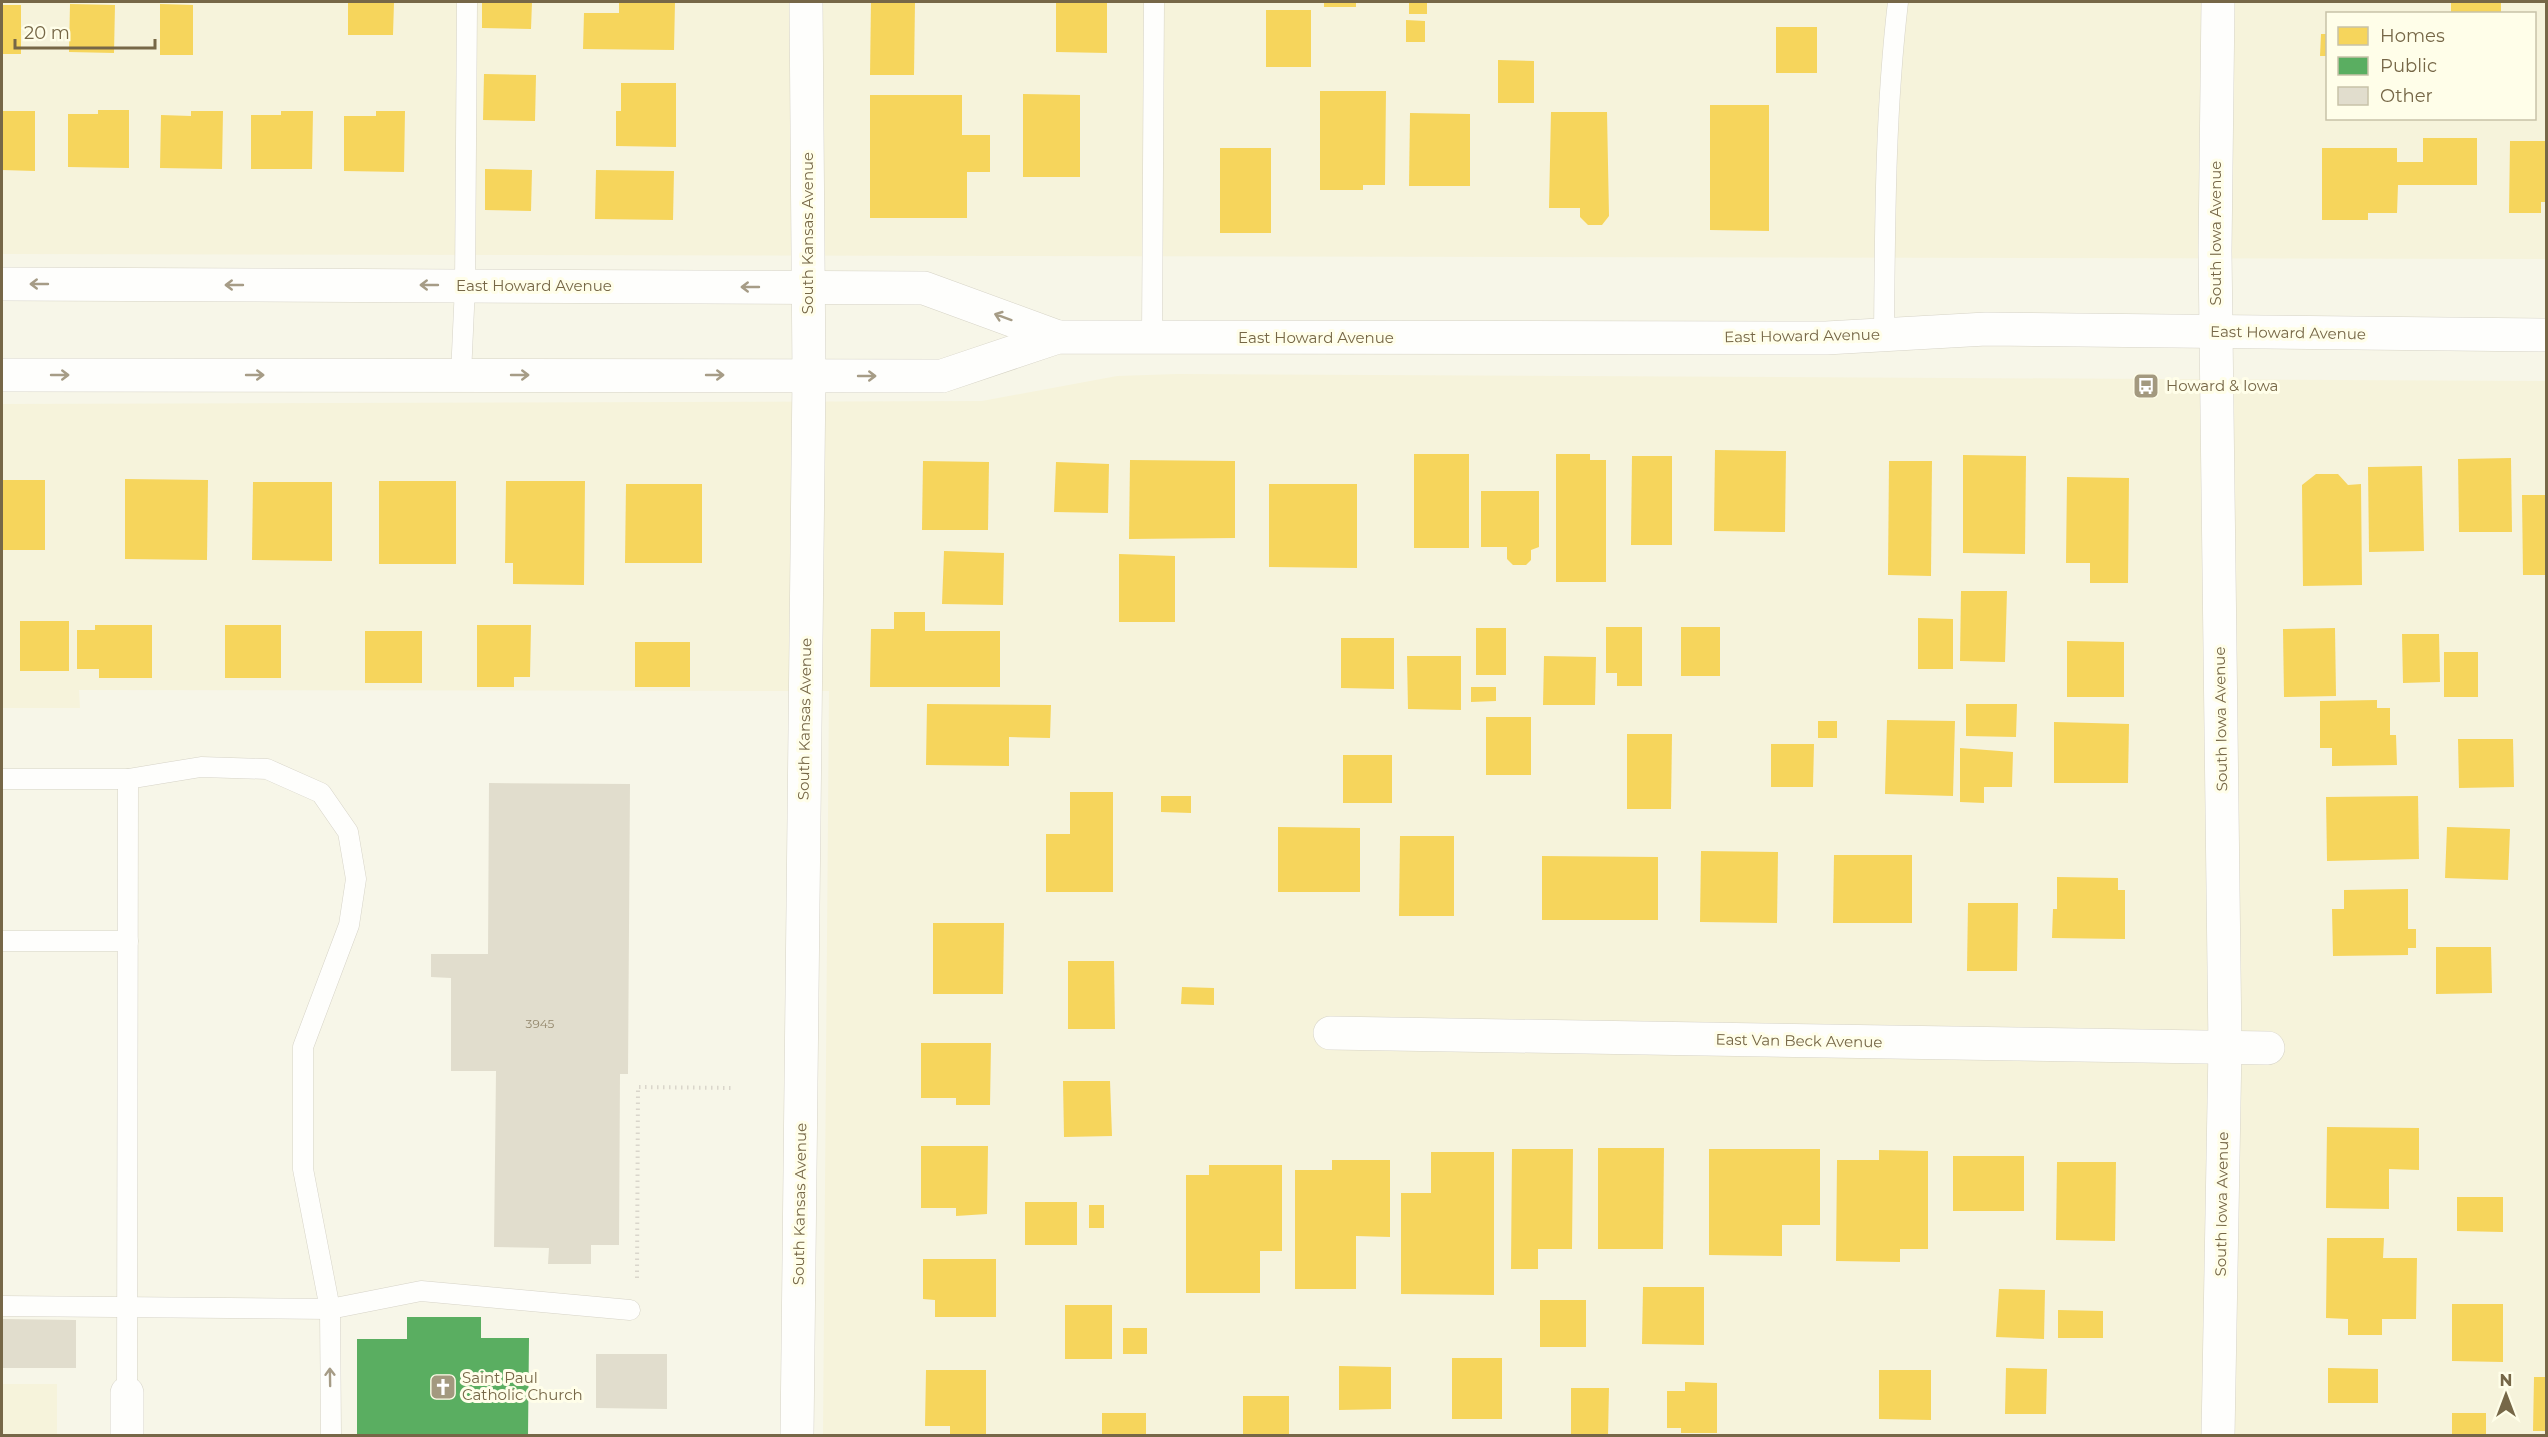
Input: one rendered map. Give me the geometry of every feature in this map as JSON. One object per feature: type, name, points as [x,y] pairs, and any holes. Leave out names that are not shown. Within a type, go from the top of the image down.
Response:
[{"type":"street","name":"South Kansas Avenue","points":[[797,1436],[809,376],[806,2]]},
{"type":"street","name":"South Iowa Avenue","points":[[2218,2],[2216,332],[2225,1047],[2218,1436]]},
{"type":"street","name":"East Howard Avenue","points":[[2,284],[924,288],[1058,337]]},
{"type":"street","name":"East Howard Avenue","points":[[2,375],[942,376],[1058,337],[1826,338],[1986,329],[2547,335]]},
{"type":"street","name":"East Van Beck Avenue","points":[[1330,1033],[2268,1048]]},
{"type":"street","points":[[127,1393],[127,1436]]},
{"type":"lane","points":[[461,375],[465,285],[467,2]]},
{"type":"lane","points":[[1152,337],[1154,2]]},
{"type":"lane","points":[[1884,335],[1889,121],[1892,53],[1898,2]]},
{"type":"lane","points":[[2,779],[128,779],[201,767],[267,769],[321,793],[348,832],[356,879],[349,925],[303,1047],[303,1169],[330,1309],[331,1436]]},
{"type":"lane","points":[[127,1393],[128,779]]},
{"type":"lane","points":[[2,941],[128,941]]},
{"type":"lane","points":[[2,1306],[330,1309],[421,1291],[630,1311]]},
{"type":"path","points":[[630,1311],[637,1282],[638,1087],[733,1088]]},
{"type":"shaded area","points":[[2,2],[2546,2],[2546,259],[2,254]]},
{"type":"shaded area","points":[[1177,374],[2546,381],[2546,1435],[823,1435],[829,691],[79,690],[80,708],[2,708],[2,404],[982,401],[1117,376]]},
{"type":"shaded area","points":[[2,1384],[57,1384],[57,1435],[2,1435]]},
{"type":"building: Homes","points":[[348,2],[394,2],[393,35],[348,35]]},
{"type":"building: Homes","points":[[482,2],[532,2],[531,29],[482,28]]},
{"type":"building: Homes","points":[[619,2],[675,2],[674,50],[583,49],[584,13],[619,13]]},
{"type":"building: Homes","points":[[871,2],[915,2],[914,75],[870,75]]},
{"type":"building: Homes","points":[[1056,2],[1107,3],[1107,53],[1056,52]]},
{"type":"building: Homes","points":[[1324,2],[1356,2],[1356,7],[1324,7]]},
{"type":"building: Homes","points":[[1409,2],[1427,2],[1427,14],[1409,14]]},
{"type":"building: Homes","points":[[2451,2],[2501,2],[2501,12],[2451,12]]},
{"type":"building: Homes","points":[[70,4],[115,5],[114,53],[69,52]]},
{"type":"building: Homes","points":[[160,4],[193,5],[193,55],[160,55]]},
{"type":"building: Homes","points":[[2,5],[21,5],[21,54],[2,54]]},
{"type":"building: Homes","points":[[1266,10],[1311,10],[1311,67],[1266,67]]},
{"type":"building: Homes","points":[[1406,20],[1425,21],[1425,42],[1406,42]]},
{"type":"building: Homes","points":[[1776,27],[1817,27],[1817,73],[1776,73]]},
{"type":"building: Homes","points":[[2321,34],[2326,34],[2326,56],[2320,56]]},
{"type":"building: Homes","points":[[1498,60],[1534,61],[1534,103],[1498,103]]},
{"type":"building: Homes","points":[[484,74],[536,75],[535,121],[483,120]]},
{"type":"building: Homes","points":[[621,83],[676,83],[676,147],[616,146],[616,111],[621,111]]},
{"type":"building: Homes","points":[[1320,91],[1386,91],[1385,185],[1363,185],[1363,190],[1320,190]]},
{"type":"building: Homes","points":[[1023,94],[1080,95],[1080,177],[1023,177]]},
{"type":"building: Homes","points":[[870,95],[962,95],[962,135],[990,135],[990,172],[967,172],[967,218],[870,218]]},
{"type":"building: Homes","points":[[1710,105],[1769,105],[1769,231],[1710,230]]},
{"type":"building: Homes","points":[[98,110],[129,110],[129,168],[68,167],[68,114],[98,114]]},
{"type":"building: Homes","points":[[2,111],[35,111],[35,171],[2,170]]},
{"type":"building: Homes","points":[[191,111],[223,111],[222,169],[160,168],[161,115],[191,116]]},
{"type":"building: Homes","points":[[281,111],[313,111],[312,169],[251,169],[251,115],[281,115]]},
{"type":"building: Homes","points":[[376,111],[405,111],[404,172],[344,171],[344,116],[376,116]]},
{"type":"building: Homes","points":[[1551,112],[1607,112],[1609,216],[1602,225],[1588,225],[1580,217],[1580,208],[1549,208]]},
{"type":"building: Homes","points":[[1410,113],[1470,114],[1470,186],[1409,186]]},
{"type":"building: Homes","points":[[2423,138],[2477,138],[2477,185],[2398,185],[2397,213],[2368,213],[2368,220],[2322,220],[2322,148],[2397,148],[2397,162],[2423,162]]},
{"type":"building: Homes","points":[[2510,141],[2546,141],[2546,202],[2541,202],[2541,213],[2509,213]]},
{"type":"building: Homes","points":[[1220,148],[1271,148],[1271,233],[1220,233]]},
{"type":"building: Homes","points":[[485,169],[532,170],[531,211],[485,210]]},
{"type":"building: Homes","points":[[596,170],[674,171],[673,220],[595,219]]},
{"type":"building: Homes","points":[[1715,450],[1786,451],[1785,532],[1714,531]]},
{"type":"building: Homes","points":[[1414,454],[1469,454],[1469,548],[1414,548]]},
{"type":"building: Homes","points":[[1556,454],[1590,454],[1590,460],[1606,460],[1606,582],[1556,582]]},
{"type":"building: Homes","points":[[1963,455],[2026,456],[2025,554],[1963,553]]},
{"type":"building: Homes","points":[[1632,456],[1672,456],[1672,545],[1631,545]]},
{"type":"building: Homes","points":[[2511,458],[2512,532],[2459,532],[2458,459]]},
{"type":"building: Homes","points":[[1130,460],[1235,461],[1235,538],[1129,539]]},
{"type":"building: Homes","points":[[923,461],[989,462],[988,530],[922,530]]},
{"type":"building: Homes","points":[[1889,461],[1932,461],[1931,576],[1888,575]]},
{"type":"building: Homes","points":[[1056,462],[1109,464],[1108,513],[1054,512]]},
{"type":"building: Homes","points":[[2422,466],[2424,551],[2369,552],[2368,467]]},
{"type":"building: Homes","points":[[2316,474],[2338,474],[2348,485],[2361,484],[2362,585],[2303,586],[2302,485]]},
{"type":"building: Homes","points":[[2067,477],[2129,478],[2128,583],[2090,583],[2090,563],[2066,563]]},
{"type":"building: Homes","points":[[125,479],[208,480],[207,560],[125,559]]},
{"type":"building: Homes","points":[[2,480],[45,480],[45,550],[2,550]]},
{"type":"building: Homes","points":[[379,481],[456,481],[456,564],[379,564]]},
{"type":"building: Homes","points":[[506,481],[585,481],[584,585],[513,584],[513,563],[505,563]]},
{"type":"building: Homes","points":[[253,482],[332,482],[332,561],[252,560]]},
{"type":"building: Homes","points":[[626,484],[702,484],[702,563],[625,563]]},
{"type":"building: Homes","points":[[1269,484],[1357,484],[1357,568],[1269,567]]},
{"type":"building: Homes","points":[[1481,491],[1539,491],[1539,547],[1531,550],[1531,560],[1526,565],[1513,565],[1507,559],[1507,547],[1481,547]]},
{"type":"building: Homes","points":[[2522,495],[2546,495],[2546,575],[2523,575]]},
{"type":"building: Homes","points":[[944,551],[1004,553],[1003,605],[942,604]]},
{"type":"building: Homes","points":[[1119,554],[1175,556],[1175,622],[1119,622]]},
{"type":"building: Homes","points":[[1961,591],[2007,591],[2005,662],[1960,661]]},
{"type":"building: Homes","points":[[894,612],[925,612],[925,631],[1000,631],[1000,687],[870,687],[871,629],[894,629]]},
{"type":"building: Homes","points":[[1918,618],[1953,619],[1953,669],[1918,669]]},
{"type":"building: Homes","points":[[20,621],[69,621],[69,671],[20,671]]},
{"type":"building: Homes","points":[[95,625],[152,625],[152,678],[99,678],[99,669],[77,669],[77,630],[95,630]]},
{"type":"building: Homes","points":[[225,625],[281,625],[281,678],[225,678]]},
{"type":"building: Homes","points":[[477,625],[531,625],[530,677],[514,677],[514,687],[477,687]]},
{"type":"building: Homes","points":[[1606,627],[1642,627],[1642,686],[1617,686],[1617,673],[1606,673]]},
{"type":"building: Homes","points":[[1681,627],[1720,627],[1720,676],[1681,676]]},
{"type":"building: Homes","points":[[1476,628],[1506,628],[1506,675],[1476,675]]},
{"type":"building: Homes","points":[[2335,628],[2336,696],[2284,697],[2283,629]]},
{"type":"building: Homes","points":[[365,631],[422,631],[422,683],[365,683]]},
{"type":"building: Homes","points":[[2402,634],[2439,634],[2440,682],[2403,683]]},
{"type":"building: Homes","points":[[1341,638],[1394,638],[1394,689],[1341,688]]},
{"type":"building: Homes","points":[[2067,641],[2124,642],[2124,697],[2067,697]]},
{"type":"building: Homes","points":[[635,642],[690,642],[690,687],[635,687]]},
{"type":"building: Homes","points":[[2444,652],[2478,652],[2478,697],[2444,697]]},
{"type":"building: Homes","points":[[1407,656],[1461,656],[1461,710],[1408,709]]},
{"type":"building: Homes","points":[[1544,656],[1596,657],[1595,705],[1543,705]]},
{"type":"building: Homes","points":[[1471,687],[1496,687],[1496,701],[1471,702]]},
{"type":"building: Homes","points":[[2377,700],[2377,708],[2390,708],[2390,735],[2396,735],[2397,765],[2332,766],[2332,748],[2320,748],[2320,701]]},
{"type":"building: Homes","points":[[927,704],[1051,705],[1050,738],[1009,737],[1009,766],[926,765]]},
{"type":"building: Homes","points":[[1966,704],[2017,704],[2016,737],[1966,736]]},
{"type":"building: Homes","points":[[1486,717],[1531,717],[1531,775],[1486,775]]},
{"type":"building: Homes","points":[[1887,720],[1955,721],[1953,796],[1885,794]]},
{"type":"building: Homes","points":[[1818,721],[1837,721],[1837,738],[1818,738]]},
{"type":"building: Homes","points":[[2054,722],[2129,724],[2128,783],[2054,783]]},
{"type":"building: Homes","points":[[1627,734],[1672,734],[1671,809],[1627,809]]},
{"type":"building: Homes","points":[[2458,739],[2513,739],[2514,787],[2459,788]]},
{"type":"building: Homes","points":[[1771,744],[1814,744],[1813,787],[1771,787]]},
{"type":"building: Homes","points":[[1960,748],[2013,752],[2012,787],[1984,787],[1984,803],[1960,802]]},
{"type":"building: Homes","points":[[1343,755],[1392,755],[1392,803],[1343,803]]},
{"type":"building: Homes","points":[[1070,792],[1113,792],[1113,892],[1046,892],[1046,834],[1070,834]]},
{"type":"building: Homes","points":[[1161,796],[1191,796],[1191,813],[1161,812]]},
{"type":"building: Homes","points":[[2418,796],[2419,859],[2327,861],[2326,797]]},
{"type":"building: Homes","points":[[1278,827],[1360,828],[1360,892],[1278,892]]},
{"type":"building: Homes","points":[[2447,827],[2510,829],[2508,880],[2445,878]]},
{"type":"building: Homes","points":[[1400,836],[1454,836],[1454,916],[1399,916]]},
{"type":"building: Homes","points":[[1701,851],[1778,852],[1777,923],[1700,922]]},
{"type":"building: Homes","points":[[1834,855],[1912,855],[1912,923],[1833,923]]},
{"type":"building: Homes","points":[[1542,856],[1658,857],[1658,920],[1542,920]]},
{"type":"building: Homes","points":[[2057,877],[2118,878],[2118,890],[2125,890],[2125,939],[2052,938],[2053,909],[2057,909]]},
{"type":"building: Homes","points":[[2408,889],[2408,929],[2416,929],[2416,948],[2408,948],[2408,955],[2333,956],[2332,909],[2344,909],[2344,890]]},
{"type":"building: Homes","points":[[1968,903],[2018,903],[2017,971],[1967,971]]},
{"type":"building: Homes","points":[[933,923],[1004,923],[1003,994],[933,994]]},
{"type":"building: Homes","points":[[2436,947],[2491,947],[2492,993],[2436,994]]},
{"type":"building: Homes","points":[[1068,961],[1114,961],[1115,1029],[1068,1029]]},
{"type":"building: Homes","points":[[1182,987],[1214,988],[1214,1005],[1181,1004]]},
{"type":"building: Homes","points":[[921,1043],[991,1043],[990,1105],[956,1105],[956,1098],[921,1098]]},
{"type":"building: Homes","points":[[1063,1081],[1110,1081],[1112,1136],[1064,1137]]},
{"type":"building: Homes","points":[[2327,1127],[2419,1128],[2419,1170],[2389,1169],[2389,1209],[2326,1208]]},
{"type":"building: Homes","points":[[921,1146],[988,1146],[987,1214],[956,1216],[956,1208],[921,1208]]},
{"type":"building: Homes","points":[[1598,1148],[1664,1148],[1663,1249],[1598,1249]]},
{"type":"building: Homes","points":[[1512,1149],[1573,1149],[1572,1249],[1538,1249],[1538,1269],[1511,1269]]},
{"type":"building: Homes","points":[[1709,1149],[1820,1149],[1820,1225],[1782,1225],[1782,1256],[1709,1255]]},
{"type":"building: Homes","points":[[1879,1150],[1928,1151],[1928,1249],[1900,1249],[1900,1262],[1836,1261],[1837,1160],[1879,1160]]},
{"type":"building: Homes","points":[[1431,1152],[1494,1152],[1494,1295],[1401,1294],[1401,1193],[1431,1193]]},
{"type":"building: Homes","points":[[1953,1156],[2024,1156],[2024,1211],[1953,1211]]},
{"type":"building: Homes","points":[[1332,1160],[1390,1160],[1390,1237],[1356,1236],[1356,1289],[1295,1289],[1295,1170],[1332,1170]]},
{"type":"building: Homes","points":[[2057,1162],[2116,1162],[2115,1241],[2056,1240]]},
{"type":"building: Homes","points":[[1209,1165],[1282,1165],[1282,1251],[1260,1251],[1260,1293],[1186,1293],[1186,1175],[1209,1175]]},
{"type":"building: Homes","points":[[2457,1197],[2503,1197],[2503,1232],[2457,1231]]},
{"type":"building: Homes","points":[[1025,1202],[1077,1202],[1077,1245],[1025,1245]]},
{"type":"building: Homes","points":[[1089,1205],[1104,1205],[1104,1228],[1089,1228]]},
{"type":"building: Homes","points":[[2327,1238],[2384,1238],[2383,1258],[2417,1258],[2416,1319],[2382,1319],[2382,1335],[2348,1335],[2348,1319],[2326,1318]]},
{"type":"building: Homes","points":[[923,1259],[996,1259],[996,1317],[935,1317],[935,1300],[923,1299]]},
{"type":"building: Homes","points":[[1643,1287],[1704,1287],[1704,1345],[1642,1344]]},
{"type":"building: Homes","points":[[1999,1289],[2045,1290],[2044,1339],[1996,1337]]},
{"type":"building: Homes","points":[[1540,1300],[1586,1300],[1586,1347],[1540,1347]]},
{"type":"building: Homes","points":[[2452,1304],[2503,1304],[2503,1362],[2452,1361]]},
{"type":"building: Homes","points":[[1065,1305],[1112,1305],[1112,1359],[1065,1359]]},
{"type":"building: Homes","points":[[2058,1310],[2103,1311],[2103,1338],[2058,1338]]},
{"type":"building: Homes","points":[[1123,1328],[1147,1328],[1147,1354],[1123,1354]]},
{"type":"building: Homes","points":[[1452,1358],[1502,1358],[1502,1419],[1452,1419]]},
{"type":"building: Homes","points":[[1339,1366],[1391,1367],[1391,1409],[1339,1410]]},
{"type":"building: Homes","points":[[2006,1368],[2047,1369],[2046,1414],[2005,1414]]},
{"type":"building: Homes","points":[[2328,1368],[2378,1369],[2378,1403],[2328,1403]]},
{"type":"building: Homes","points":[[926,1370],[986,1370],[986,1436],[950,1436],[950,1426],[925,1426]]},
{"type":"building: Homes","points":[[1879,1370],[1931,1370],[1931,1420],[1879,1419]]},
{"type":"building: Homes","points":[[2534,1377],[2546,1377],[2546,1431],[2533,1431]]},
{"type":"building: Homes","points":[[1685,1382],[1717,1383],[1717,1433],[1681,1433],[1681,1428],[1667,1428],[1667,1391],[1685,1391]]},
{"type":"building: Homes","points":[[1571,1388],[1609,1388],[1608,1436],[1571,1436]]},
{"type":"building: Homes","points":[[1243,1396],[1289,1396],[1289,1436],[1243,1436]]},
{"type":"building: Homes","points":[[1102,1413],[1146,1413],[1146,1436],[1102,1436]]},
{"type":"building: Homes","points":[[2452,1413],[2486,1413],[2486,1436],[2452,1436]]},
{"type":"building: Public","name":"Saint Paul Catholic Church","points":[[407,1317],[481,1317],[481,1338],[529,1338],[528,1436],[357,1436],[357,1339],[407,1339]]},
{"type":"building: Other","points":[[489,783],[630,784],[628,1074],[620,1074],[619,1245],[591,1245],[591,1264],[548,1264],[549,1248],[494,1247],[496,1071],[451,1071],[451,978],[431,977],[431,954],[488,954]]},
{"type":"building: Other","points":[[2,1319],[76,1320],[76,1368],[2,1368]]},
{"type":"building: Other","points":[[596,1354],[667,1354],[667,1409],[596,1408]]},
{"type":"place","name":"Howard & Iowa","points":[[2146,386]]},
{"type":"place","name":"Saint Paul Catholic Church","points":[[443,1387]]}]
